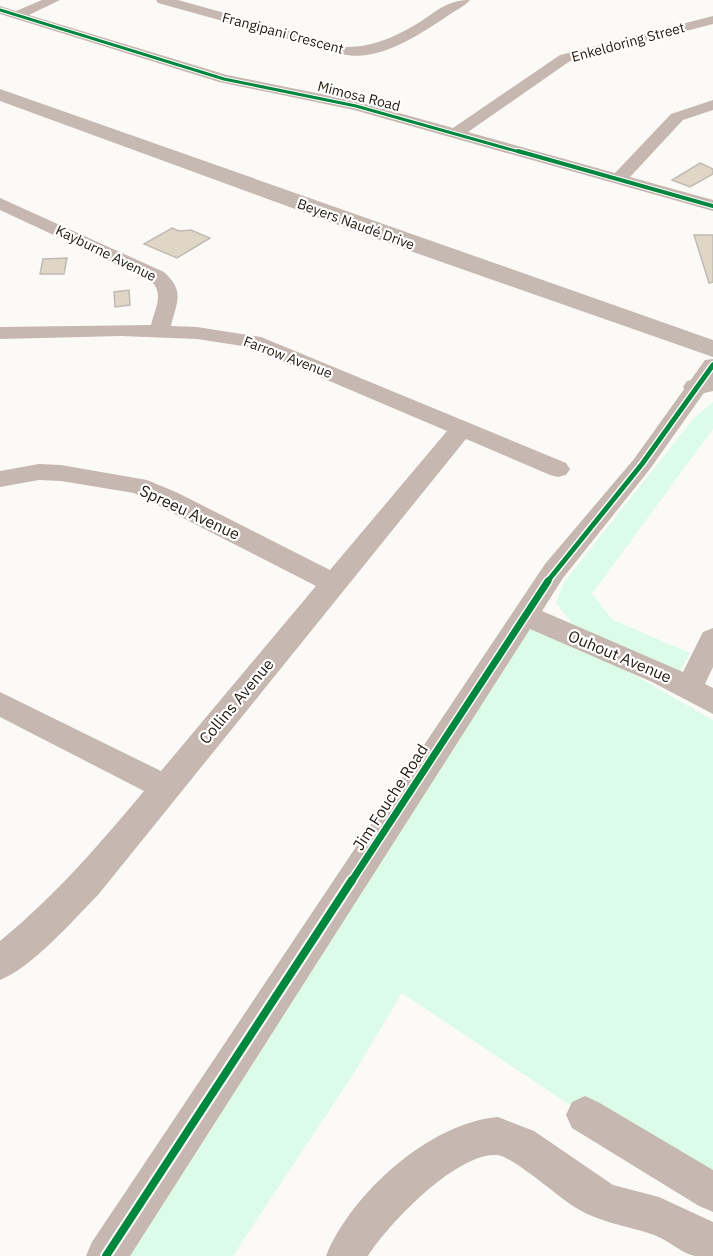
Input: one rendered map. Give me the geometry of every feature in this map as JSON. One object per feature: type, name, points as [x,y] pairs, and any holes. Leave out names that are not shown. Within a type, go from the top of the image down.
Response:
[{"type":"main road","name":"Beyers Naudé Drive","points":[[0,78],[713,329]]},
{"type":"main road","name":"Beyers Naudé Drive","points":[[0,95],[404,241],[713,349]]},
{"type":"street","points":[[17,15],[53,0]]},
{"type":"street","name":"Frangipani Crescent","points":[[163,0],[346,51],[361,52],[382,48],[463,0]]},
{"type":"street","name":"Mimosa Road","points":[[0,10],[232,82],[356,106],[713,206]]},
{"type":"street","name":"Enkeldoring Street","points":[[458,133],[548,68],[566,58],[713,20]]},
{"type":"street","points":[[619,179],[677,117],[713,105]]},
{"type":"street","name":"Kayburne Avenue","points":[[0,202],[157,276],[167,285],[169,293],[159,332]]},
{"type":"street","name":"Farrow Avenue","points":[[0,333],[45,330],[159,332],[217,334],[254,341],[558,469]]},
{"type":"street","name":"Jim Fouche Road","points":[[106,1256],[554,571],[704,385],[713,364]]},
{"type":"street","name":"Collins Avenue","points":[[0,963],[50,921],[86,884],[462,429]]},
{"type":"street","name":"Spreeu Avenue","points":[[0,478],[39,472],[61,473],[139,486],[334,584]]},
{"type":"street","name":"Ouhout Avenue","points":[[525,615],[689,687],[713,702]]},
{"type":"street","points":[[689,687],[712,645]]},
{"type":"street","points":[[0,704],[164,787]]},
{"type":"street","points":[[585,1115],[713,1192]]},
{"type":"street","points":[[346,1256],[359,1231],[396,1192],[419,1173],[453,1149],[479,1137],[497,1136],[513,1141],[596,1198],[614,1206],[654,1215],[713,1244]]},
{"type":"green space","points":[[713,402],[713,429],[592,594],[613,620],[690,653],[680,672],[574,626],[556,603],[564,582],[693,419]]},
{"type":"green space","points":[[528,614],[713,720],[713,1178],[585,1115],[402,993],[354,1073],[233,1256],[102,1256]]},
{"type":"building","points":[[700,163],[713,169],[713,174],[690,187],[672,180]]},
{"type":"building","points":[[172,228],[179,231],[191,230],[210,238],[177,258],[144,244]]},
{"type":"building","points":[[694,235],[713,235],[713,282],[709,283]]},
{"type":"building","points":[[67,258],[64,274],[40,274],[43,259]]},
{"type":"building","points":[[129,290],[130,305],[115,307],[114,292]]},
{"type":"cycle path","points":[[0,10],[224,79],[356,106],[713,206]]},
{"type":"cycle path","points":[[106,1256],[554,571],[642,464],[713,365]]}]
